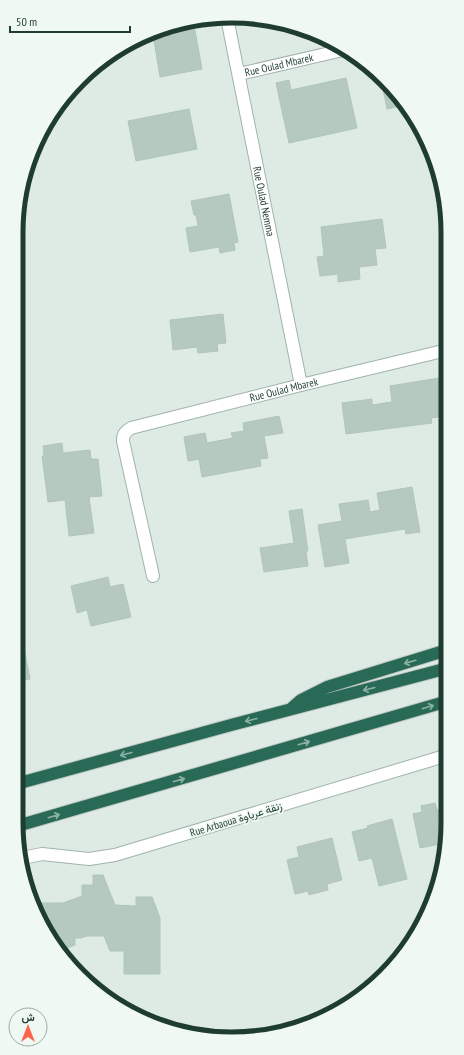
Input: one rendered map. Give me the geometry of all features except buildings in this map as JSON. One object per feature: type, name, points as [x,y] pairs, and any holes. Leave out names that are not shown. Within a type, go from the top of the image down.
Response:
[{"type":"highway","points":[[289,710],[302,700],[327,687],[441,652]]},
{"type":"highway","points":[[23,782],[441,670]]},
{"type":"highway","points":[[23,824],[441,703]]},
{"type":"street","name":"Rue Oulad Nemma","points":[[228,23],[302,385]]},
{"type":"street","name":"Rue Oulad Mbarek","points":[[239,74],[337,51]]},
{"type":"street","name":"Rue Oulad Mbarek","points":[[153,576],[124,448],[123,435],[126,431],[131,428],[441,351]]},
{"type":"street","name":"Rue Arbaoua زنقة عرباوة","points":[[26,857],[42,854],[89,859],[115,855],[441,757]]}]
